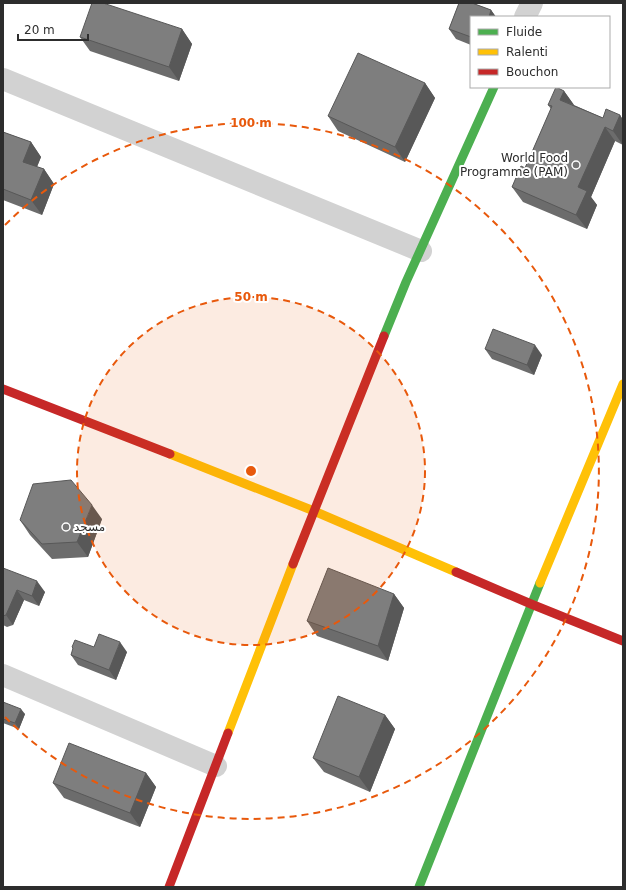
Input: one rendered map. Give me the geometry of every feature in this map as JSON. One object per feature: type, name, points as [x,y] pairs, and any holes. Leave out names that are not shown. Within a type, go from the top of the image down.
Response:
[{"type":"street","points":[[526,16],[532,3]]},
{"type":"street","points":[[3,79],[421,251]]},
{"type":"street","points":[[169,887],[314,511],[406,282],[494,88]]},
{"type":"street","points":[[419,887],[531,604],[623,384]]},
{"type":"street","points":[[3,389],[314,511],[531,604],[623,641]]},
{"type":"street","points":[[3,675],[216,766]]},
{"type":"building","points":[[92,3],[103,3],[182,29],[169,67],[80,37]]},
{"type":"building","points":[[459,3],[472,3],[491,10],[489,16],[470,16],[470,37],[449,29]]},
{"type":"building","points":[[358,53],[425,83],[395,147],[328,116]]},
{"type":"building","points":[[556,88],[558,88],[564,91],[560,100],[603,118],[606,109],[620,115],[613,131],[605,127],[578,187],[587,191],[576,215],[512,187],[521,166],[525,168],[552,106],[548,105]]},
{"type":"building","points":[[3,132],[31,142],[23,162],[44,169],[31,200],[3,189]]},
{"type":"building","points":[[493,329],[535,345],[527,365],[485,349]]},
{"type":"building","name":"مسجد","points":[[71,480],[92,505],[77,542],[42,544],[20,520],[33,484]]},
{"type":"building","points":[[3,568],[37,581],[32,596],[17,590],[6,615],[3,616]]},
{"type":"building","points":[[328,568],[394,594],[378,646],[307,621]]},
{"type":"building","points":[[99,634],[120,642],[109,670],[71,655],[75,640],[94,647]]},
{"type":"building","points":[[338,696],[385,715],[359,777],[313,758]]},
{"type":"building","points":[[3,702],[21,709],[15,723],[3,719]]},
{"type":"building","points":[[69,743],[146,773],[130,813],[53,783]]},
{"type":"traffic: fast","points":[[384,336],[406,282],[494,88]]},
{"type":"traffic: fast","points":[[419,887],[540,583]]},
{"type":"traffic: slow","points":[[540,583],[623,384]]},
{"type":"traffic: slow","points":[[170,454],[314,511],[456,572]]},
{"type":"traffic: slow","points":[[228,733],[293,564]]},
{"type":"traffic: jam","points":[[293,564],[384,336]]},
{"type":"traffic: jam","points":[[3,389],[170,454]]},
{"type":"traffic: jam","points":[[456,572],[623,641]]},
{"type":"traffic: jam","points":[[169,887],[228,733]]},
{"type":"place","name":"World Food Programme (PAM)","points":[[576,165]]},
{"type":"place","name":"مسجد","points":[[66,527]]}]
